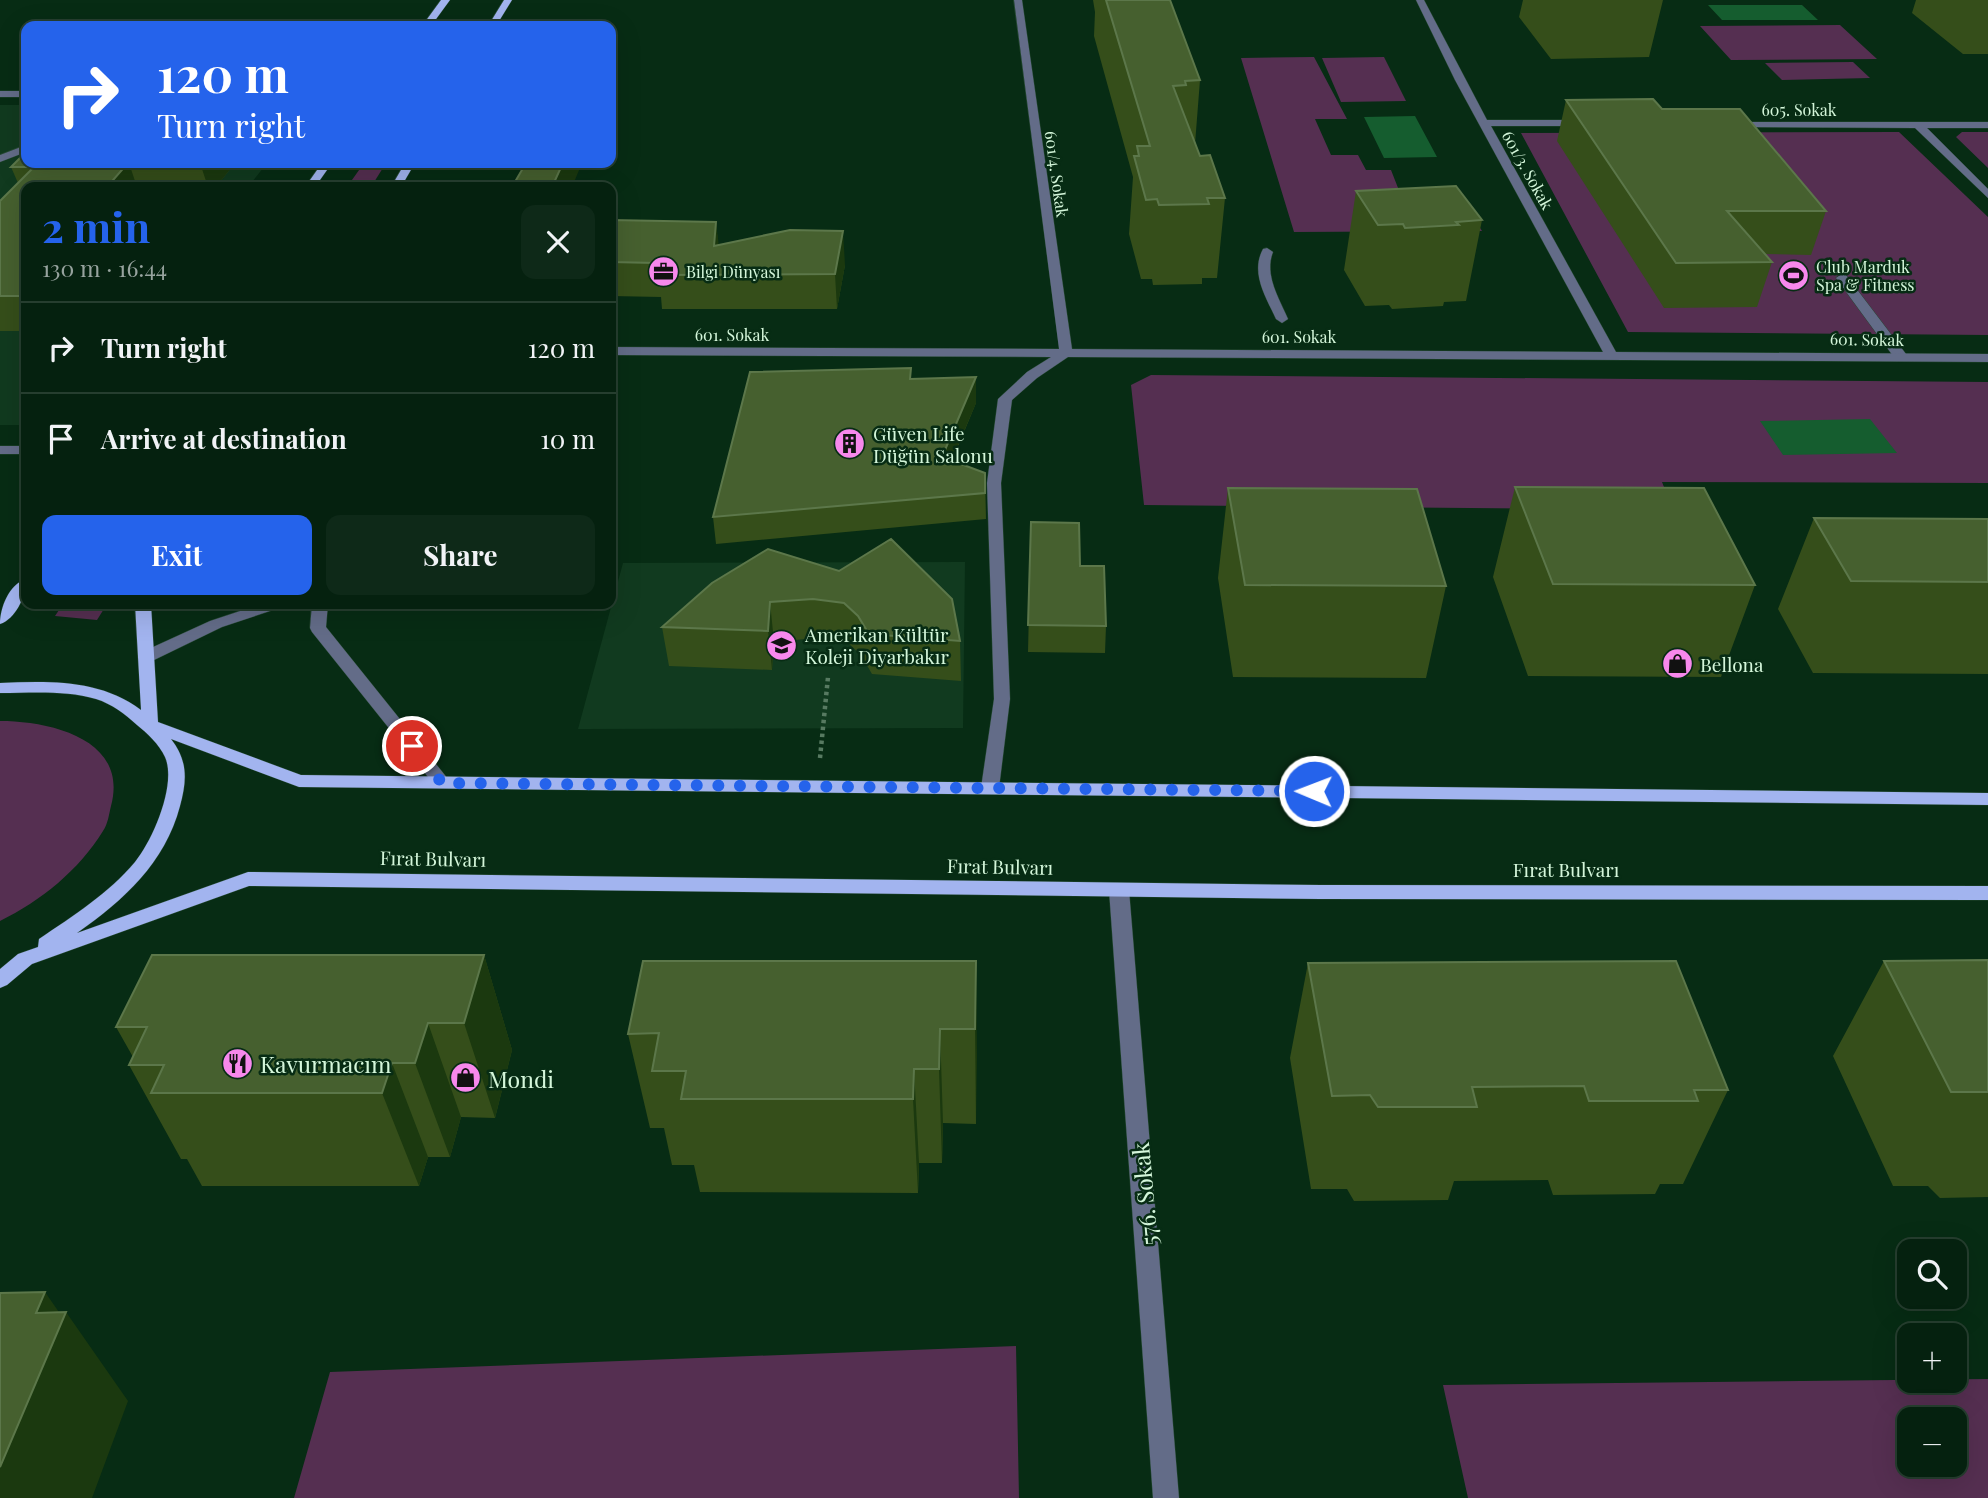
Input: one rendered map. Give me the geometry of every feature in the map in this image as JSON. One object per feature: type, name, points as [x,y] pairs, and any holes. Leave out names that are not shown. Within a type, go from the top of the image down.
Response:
[{"type":"main road","points":[[430,21],[446,0]]},
{"type":"main road","points":[[495,21],[508,0]]},
{"type":"main road","points":[[0,619],[21,591]]},
{"type":"main road","points":[[0,980],[24,959],[101,906],[150,855],[174,804],[175,760],[150,725],[143,609]]},
{"type":"main road","points":[[0,688],[50,687],[110,698],[150,725],[299,781],[1988,799]]},
{"type":"main road","name":"Fırat Bulvarı","points":[[24,959],[248,879],[1119,890],[1988,893]]},
{"type":"main road","points":[[0,969],[24,959]]},
{"type":"street","name":"601/4. Sokak","points":[[1017,0],[1066,353]]},
{"type":"street","name":"601/3. Sokak","points":[[1420,0],[1611,354]]},
{"type":"street","points":[[0,94],[21,94]]},
{"type":"street","points":[[1484,123],[1596,123]]},
{"type":"street","name":"605. Sokak","points":[[1722,124],[1988,125]]},
{"type":"street","points":[[1918,125],[1988,195]]},
{"type":"street","points":[[0,159],[21,150]]},
{"type":"street","points":[[1267,252],[1263,259],[1264,273],[1282,319]]},
{"type":"street","points":[[1842,278],[1901,357]]},
{"type":"street","name":"601. Sokak","points":[[616,351],[1988,358]]},
{"type":"street","points":[[990,788],[1002,699],[994,483],[1005,400],[1032,375],[1066,353]]},
{"type":"street","points":[[0,450],[21,450]]},
{"type":"street","points":[[146,657],[216,624],[261,609]]},
{"type":"street","points":[[320,609],[318,628],[442,783]]},
{"type":"street","name":"576. Sokak","points":[[1119,890],[1167,1498]]},
{"type":"path","points":[[817,786],[828,677]]},
{"type":"shaded area","points":[[1708,5],[1802,5],[1818,20],[1722,20]]},
{"type":"shaded area","points":[[1840,25],[1877,59],[1731,60],[1700,26]]},
{"type":"shaded area","points":[[1314,57],[1347,119],[1315,119],[1331,155],[1358,155],[1366,170],[1391,170],[1409,216],[1472,215],[1482,231],[1294,232],[1241,58]]},
{"type":"shaded area","points":[[1384,57],[1406,101],[1341,102],[1322,58]]},
{"type":"shaded area","points":[[1853,62],[1870,78],[1782,80],[1765,63]]},
{"type":"shaded area","points":[[0,105],[21,105],[21,168],[263,168],[252,182],[21,182],[21,425],[0,425]]},
{"type":"shaded area","points":[[1415,116],[1437,157],[1384,158],[1364,117]]},
{"type":"shaded area","name":"Club Marduk Spa & Fitness","points":[[1899,132],[1988,217],[1988,335],[1628,332],[1521,133]]},
{"type":"shaded area","points":[[1962,132],[1988,132],[1988,168],[1956,137]]},
{"type":"shaded area","points":[[360,168],[383,168],[374,182],[351,182]]},
{"type":"shaded area","points":[[1151,375],[1988,382],[1988,483],[1662,482],[1673,510],[1144,505],[1131,385]]},
{"type":"shaded area","points":[[1870,419],[1897,453],[1783,455],[1760,421]]},
{"type":"shaded area","name":"Amerikan Kültür Koleji Diyarbakır","points":[[965,562],[963,728],[578,729],[611,609],[616,609],[616,589],[623,563]]},
{"type":"shaded area","points":[[60,609],[104,609],[97,620],[55,616]]},
{"type":"shaded area","points":[[0,721],[41,725],[81,738],[97,750],[108,764],[113,783],[106,825],[83,859],[44,894],[0,921]]},
{"type":"shaded area","points":[[1016,1346],[1019,1498],[294,1498],[330,1372]]},
{"type":"shaded area","points":[[1967,1379],[1988,1379],[1988,1498],[1468,1498],[1443,1385],[1897,1380],[1897,1393],[1967,1393]]},
{"type":"building","points":[[1106,0],[1170,0],[1200,80],[1185,81],[1186,85],[1173,86],[1200,156],[1210,155],[1225,198],[1207,198],[1209,204],[1159,205],[1157,199],[1146,200],[1134,156],[1139,156],[1137,146],[1150,146]]},
{"type":"building","points":[[1653,99],[1662,109],[1740,109],[1826,211],[1727,211],[1772,262],[1676,263],[1566,100]]},
{"type":"building","points":[[21,157],[21,167],[11,167]]},
{"type":"building","points":[[33,168],[124,168],[111,182],[21,182],[21,296],[0,296],[0,201]]},
{"type":"building","points":[[523,168],[561,168],[554,182],[515,182]]},
{"type":"building","points":[[1456,186],[1482,220],[1456,222],[1459,225],[1405,228],[1403,224],[1378,225],[1356,191]]},
{"type":"building","points":[[616,220],[716,222],[714,246],[790,230],[843,231],[835,274],[657,275],[656,263],[616,262]]},
{"type":"building","name":"Güven Life Düğün Salonu","points":[[911,368],[910,379],[976,377],[942,457],[985,473],[985,493],[713,517],[750,372]]},
{"type":"building","points":[[1515,487],[1704,488],[1755,585],[1553,584]]},
{"type":"building","points":[[1228,488],[1417,489],[1446,586],[1245,585]]},
{"type":"building","points":[[1814,518],[1988,519],[1988,582],[1851,581]]},
{"type":"building","points":[[1031,522],[1079,523],[1080,566],[1104,566],[1106,626],[1028,625]]},
{"type":"building","points":[[891,539],[952,599],[960,641],[869,634],[858,616],[844,603],[813,599],[770,602],[768,631],[662,627],[712,583],[768,549],[839,571]]},
{"type":"building","points":[[152,955],[484,955],[464,1023],[428,1023],[415,1063],[392,1063],[382,1093],[151,1093],[164,1065],[129,1065],[147,1027],[116,1027]]},
{"type":"building","points":[[1988,960],[1988,1092],[1951,1092],[1884,961]]},
{"type":"building","points":[[643,961],[976,961],[975,1029],[940,1029],[939,1069],[914,1069],[913,1099],[681,1099],[686,1071],[652,1071],[659,1033],[628,1034]]},
{"type":"building","points":[[1676,961],[1728,1090],[1694,1090],[1698,1101],[1589,1101],[1584,1086],[1472,1087],[1477,1107],[1378,1107],[1370,1095],[1332,1096],[1308,963]]},
{"type":"building","points":[[45,1292],[36,1313],[66,1312],[0,1467],[0,1293]]},
{"type":"place","name":"Bilgi Dünyası","points":[[663,271]]},
{"type":"place","name":"Club Marduk Spa & Fitness","points":[[1793,275]]},
{"type":"place","name":"Güven Life Düğün Salonu","points":[[850,444]]},
{"type":"place","name":"Amerikan Kültür Koleji Diyarbakır","points":[[782,645]]},
{"type":"place","name":"Bellona","points":[[1677,664]]},
{"type":"place","name":"Kavurmacım","points":[[237,1063]]},
{"type":"place","name":"Mondi","points":[[465,1078]]},
{"type":"route","points":[[412,746],[442,783],[1314,791]]}]
